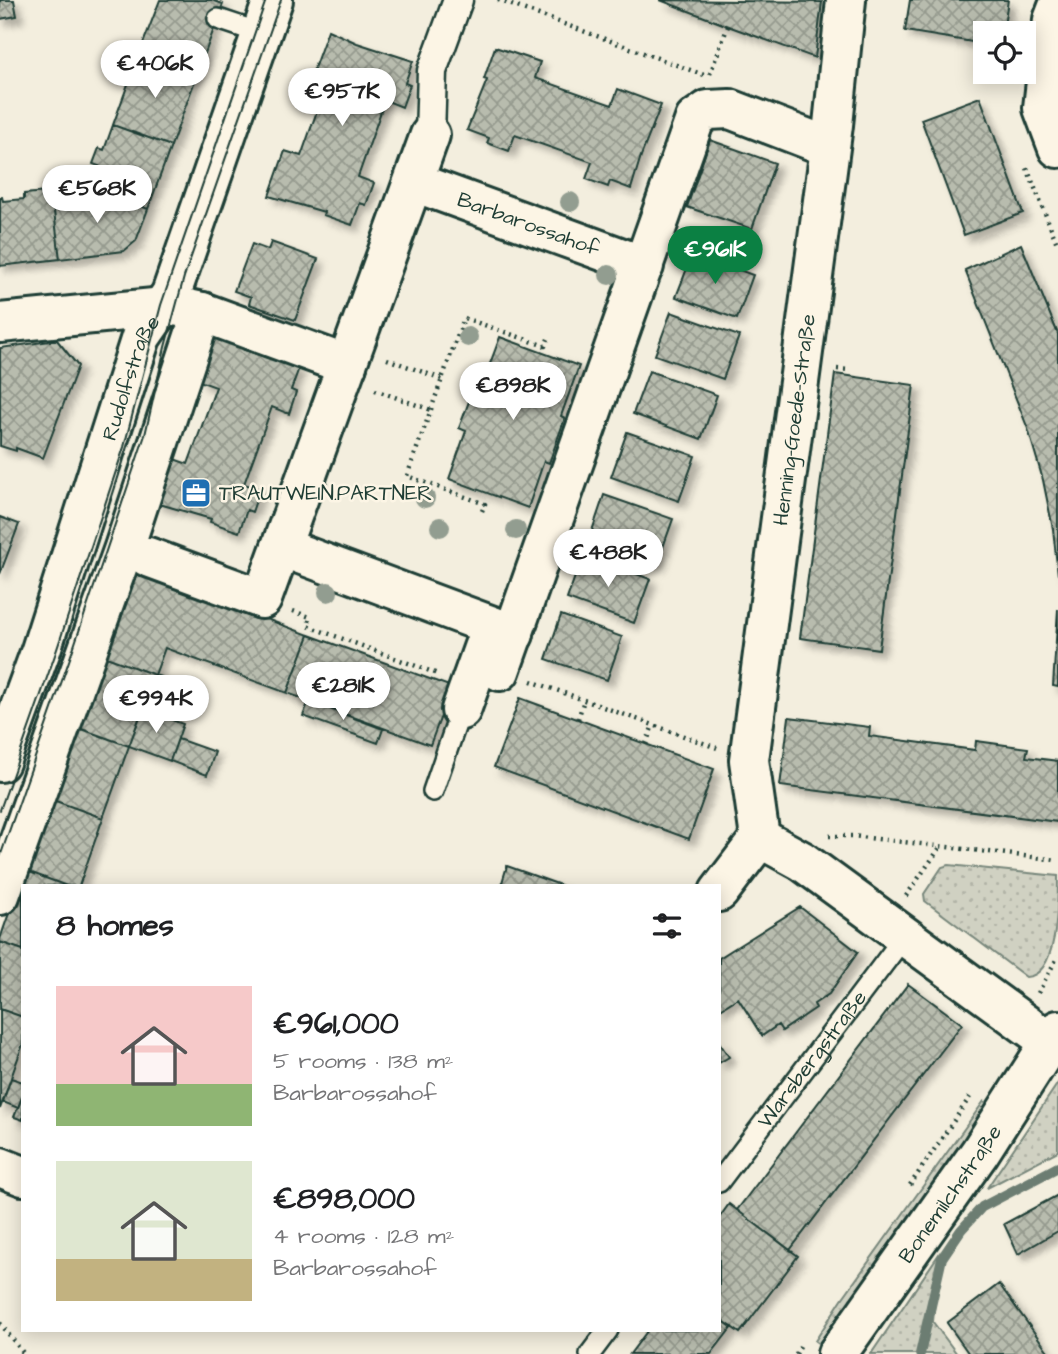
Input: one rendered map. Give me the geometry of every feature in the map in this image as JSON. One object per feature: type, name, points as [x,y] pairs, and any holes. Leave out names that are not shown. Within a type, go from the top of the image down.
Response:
[{"type":"street","points":[[148,557],[262,599],[430,135],[432,71],[458,0]]},
{"type":"street","name":"Henning-Goede-Straße","points":[[760,838],[749,760],[846,0]]},
{"type":"street","points":[[1058,7],[1053,20],[1051,104],[1058,148]]},
{"type":"street","name":"Rudolfstraße","points":[[0,762],[41,650],[141,337],[171,294],[268,17]]},
{"type":"street","points":[[477,689],[644,266],[695,119],[708,110],[730,110],[829,148]]},
{"type":"street","name":"Barbarossahof","points":[[414,182],[644,266]]},
{"type":"street","points":[[0,323],[161,305],[175,306],[202,312],[347,363]]},
{"type":"street","name":"Rudolfstraße","points":[[0,895],[124,548],[202,312]]},
{"type":"street","points":[[281,547],[502,630]]},
{"type":"street","points":[[721,889],[760,838],[802,861],[895,931],[1043,1032]]},
{"type":"street","name":"Bonemilchstraße","points":[[824,1343],[980,1152],[1043,1032]]},
{"type":"street","points":[[0,1167],[21,1175]]},
{"type":"lane","points":[[218,19],[268,17]]},
{"type":"lane","points":[[433,791],[477,689]]},
{"type":"lane","name":"Warsbergstraße","points":[[721,1179],[895,931]]},
{"type":"lane","points":[[590,1354],[606,1332]]},
{"type":"path","points":[[498,0],[709,77],[728,26]]},
{"type":"path","points":[[482,511],[485,504],[407,475],[464,318],[545,345],[548,339]]},
{"type":"path","points":[[347,363],[442,379]]},
{"type":"path","points":[[347,363],[430,410]]},
{"type":"path","points":[[829,368],[850,370]]},
{"type":"path","points":[[262,599],[310,617],[308,626],[477,689],[584,700],[715,747]]},
{"type":"path","points":[[578,719],[584,700]]},
{"type":"path","points":[[646,744],[653,725]]},
{"type":"path","points":[[826,836],[942,845],[1058,860]]},
{"type":"path","points":[[895,931],[942,845]]},
{"type":"path","points":[[1043,1032],[1058,957]]},
{"type":"path","points":[[904,1194],[974,1091]]},
{"type":"path","points":[[0,1323],[24,1354]]},
{"type":"path","points":[[796,1354],[824,1343]]},
{"type":"shaded area","points":[[949,865],[1058,876],[1054,937],[1050,952],[1037,974],[1026,977],[925,901],[924,894],[942,867]]},
{"type":"shaded area","points":[[1058,1083],[1058,1151],[987,1188]]},
{"type":"shaded area","points":[[984,1101],[993,1107],[825,1348],[815,1341],[842,1299]]},
{"type":"shaded area","points":[[939,1254],[933,1322],[957,1354],[871,1354]]},
{"type":"building","points":[[0,0],[14,0],[17,16],[0,19]]},
{"type":"building","points":[[160,0],[212,0],[223,4],[197,75],[139,54]]},
{"type":"building","points":[[660,0],[822,2],[815,58],[728,26]]},
{"type":"building","points":[[910,0],[1008,0],[1005,21],[973,21],[973,42],[905,31]]},
{"type":"building","points":[[328,30],[357,43],[413,61],[405,83],[410,85],[402,107],[385,100],[358,177],[374,183],[366,205],[360,203],[352,225],[323,215],[324,212],[269,196],[285,151],[301,156],[328,80],[312,74]]},
{"type":"building","points":[[495,47],[540,62],[535,78],[612,105],[618,89],[661,105],[631,189],[610,181],[608,187],[586,179],[592,162],[515,135],[509,151],[487,143],[489,138],[467,130],[487,80],[484,79]]},
{"type":"building","points":[[139,54],[197,75],[171,146],[113,125]]},
{"type":"building","points":[[980,97],[1023,213],[964,235],[921,119]]},
{"type":"building","points":[[113,125],[171,146],[148,209],[91,187],[99,166],[93,164],[99,148],[104,150]]},
{"type":"building","points":[[710,140],[775,163],[752,229],[687,207]]},
{"type":"building","points":[[99,190],[148,209],[136,241],[124,251],[60,259],[53,203],[95,197]]},
{"type":"building","points":[[46,192],[46,197],[52,196],[60,259],[0,266],[0,198],[2,197],[3,201],[24,199],[24,194]]},
{"type":"building","points":[[271,242],[318,259],[295,320],[249,304],[251,297],[234,291],[252,244],[268,250]]},
{"type":"building","points":[[1021,244],[1058,334],[1058,575],[1053,529],[1043,480],[1028,429],[965,270]]},
{"type":"building","points":[[693,253],[753,275],[737,319],[676,297]]},
{"type":"building","points":[[671,312],[739,336],[723,379],[655,355]]},
{"type":"building","points":[[500,337],[579,366],[561,416],[565,418],[549,463],[544,461],[528,508],[449,479],[466,431],[459,428],[476,383],[482,385]]},
{"type":"building","points":[[215,338],[299,368],[291,390],[296,392],[289,414],[272,407],[244,484],[260,489],[252,512],[247,510],[239,532],[210,522],[211,519],[156,503],[171,458],[188,464],[216,387],[199,381]]},
{"type":"building","points":[[57,340],[78,366],[43,458],[16,448],[16,451],[0,446],[0,348]]},
{"type":"building","points":[[649,371],[717,395],[701,439],[633,414]]},
{"type":"building","points":[[835,374],[914,385],[879,649],[800,638]]},
{"type":"building","points":[[627,432],[695,456],[679,501],[611,477]]},
{"type":"building","points":[[604,495],[673,519],[657,564],[589,540]]},
{"type":"building","points":[[0,517],[19,524],[0,574]]},
{"type":"building","points":[[583,554],[650,579],[634,623],[567,599]]},
{"type":"building","points":[[133,569],[309,635],[287,693],[165,648],[155,675],[101,655]]},
{"type":"building","points":[[1058,609],[1058,687],[1053,686]]},
{"type":"building","points":[[561,615],[622,637],[607,680],[546,659]]},
{"type":"building","points":[[309,635],[452,687],[430,745],[287,693]]},
{"type":"building","points":[[101,655],[155,675],[129,746],[76,727]]},
{"type":"building","points":[[155,675],[179,684],[169,710],[146,701]]},
{"type":"building","points":[[520,698],[714,769],[689,839],[494,767]]},
{"type":"building","points":[[309,701],[383,729],[378,743],[303,716]]},
{"type":"building","points":[[143,709],[183,724],[170,761],[129,746]]},
{"type":"building","points":[[789,717],[870,727],[869,736],[975,750],[976,741],[1028,748],[1026,757],[1058,761],[1058,822],[780,786]]},
{"type":"building","points":[[76,727],[129,746],[103,818],[50,799]]},
{"type":"building","points":[[178,739],[215,752],[207,775],[170,761]]},
{"type":"building","points":[[50,799],[103,818],[80,884],[62,884],[24,870]]},
{"type":"building","points":[[507,866],[557,884],[502,884]]},
{"type":"building","points":[[24,870],[62,884],[21,884],[21,949],[0,942]]},
{"type":"building","points":[[800,907],[858,952],[829,994],[814,1004],[816,1008],[782,1031],[778,1025],[762,1036],[738,998],[721,1009],[721,957]]},
{"type":"building","points":[[0,942],[21,949],[21,1016],[0,1009]]},
{"type":"building","points":[[908,984],[962,1024],[790,1250],[737,1210]]},
{"type":"building","points":[[0,1009],[21,1016],[21,1050],[0,1109]]},
{"type":"building","points":[[721,1045],[729,1057],[721,1062]]},
{"type":"building","points":[[11,1078],[21,1081],[21,1100],[18,1108],[3,1102]]},
{"type":"building","points":[[21,1100],[21,1119],[14,1117]]},
{"type":"building","points":[[1058,1195],[1058,1231],[1018,1254],[1004,1224]]},
{"type":"building","points":[[729,1204],[798,1256],[740,1333],[721,1319],[721,1215]]},
{"type":"building","points":[[999,1284],[1050,1354],[969,1354],[947,1323]]},
{"type":"building","points":[[721,1319],[732,1327],[711,1354],[630,1354],[646,1332],[721,1332]]},
{"type":"waterway","points":[[920,1354],[942,1258],[961,1230],[982,1207],[1058,1167]]},
{"type":"tram line","points":[[0,810],[124,447],[161,305],[266,0]]},
{"type":"tram line","points":[[0,857],[145,435],[184,277],[281,0]]},
{"type":"place","name":"TRAUTWEIN.PARTNER","points":[[196,493]]}]
